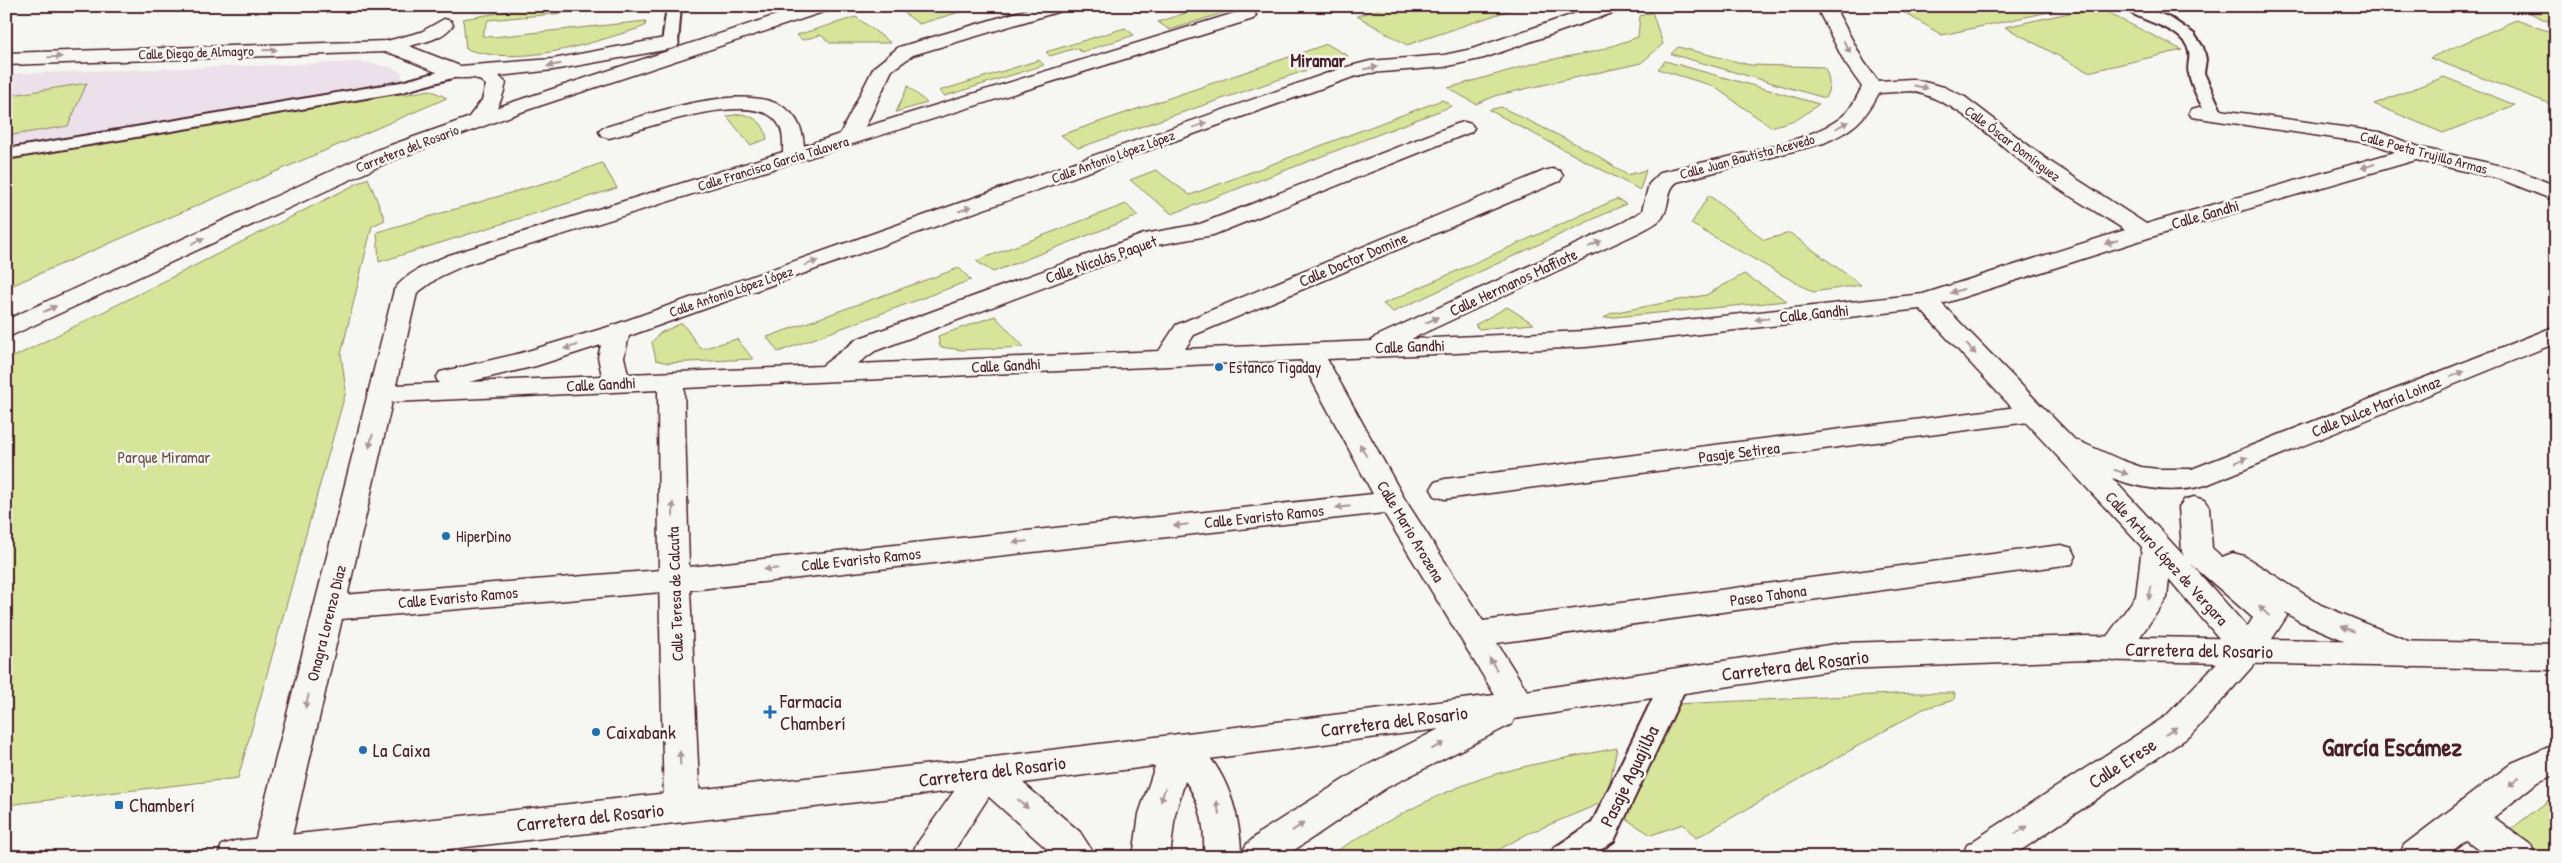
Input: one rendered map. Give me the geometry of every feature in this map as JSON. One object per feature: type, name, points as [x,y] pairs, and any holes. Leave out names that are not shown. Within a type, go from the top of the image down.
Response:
[{"type":"street","points":[[444,6],[449,52]]},
{"type":"street","name":"Carretera del Rosario","points":[[6,310],[476,98],[670,43],[785,6]]},
{"type":"street","name":"Carretera del Rosario","points":[[6,330],[357,166],[476,98],[823,6]]},
{"type":"street","points":[[848,140],[884,67],[893,58],[920,46],[1058,6]]},
{"type":"street","name":"Calle Antonio López López","points":[[382,394],[527,360],[617,332],[1346,74],[1370,68],[1444,61],[1477,54],[1614,6]]},
{"type":"street","points":[[1825,6],[1855,63],[1872,87]]},
{"type":"street","name":"Calle Francisco García Talavera","points":[[382,394],[406,290],[431,272],[457,260],[1247,15]]},
{"type":"street","name":"Calle Diego de Almagro","points":[[6,59],[386,46],[428,36],[449,52],[476,98]]},
{"type":"street","points":[[476,98],[515,70],[670,43]]},
{"type":"street","name":"Calle Diego de Almagro","points":[[386,46],[412,53],[449,52]]},
{"type":"street","name":"Calle Óscar Domínguez","points":[[1872,87],[1912,86],[1938,91],[1958,101],[2041,166],[2143,232]]},
{"type":"street","name":"Calle Juan Bautista Acevedo","points":[[1653,214],[1660,184],[1669,177],[1688,170],[1793,145],[1828,133],[1852,119],[1872,87]]},
{"type":"street","points":[[608,132],[714,104],[729,103],[765,107],[778,112],[791,127],[794,156]]},
{"type":"street","name":"Calle Poeta Trujillo Armas","points":[[2207,114],[2379,138],[2415,153],[2507,174],[2556,194]]},
{"type":"street","name":"Calle Nicolás Paquet","points":[[829,373],[866,345],[1152,238],[1205,230],[1464,128]]},
{"type":"street","name":"Calle Gandhi","points":[[382,394],[1310,352],[1372,347],[1586,339],[1926,301],[2143,232],[2415,153]]},
{"type":"street","name":"Calle Doctor Domine","points":[[1167,358],[1185,330],[1552,176]]},
{"type":"street","name":"Calle Hermanos Maffiote","points":[[1372,347],[1632,227],[1653,214]]},
{"type":"street","name":"Calle Arturo López de Vergara","points":[[1926,301],[2032,414],[2157,545],[2248,650],[2271,616],[2197,552],[2195,493],[2169,481],[2121,473],[2061,444]]},
{"type":"street","points":[[617,332],[611,357],[617,384]]},
{"type":"street","name":"Calle Dulce María Loinaz","points":[[2195,493],[2556,334]]},
{"type":"street","name":"Calle Mario Arozena","points":[[1310,352],[1392,502],[1519,705]]},
{"type":"street","points":[[520,388],[520,376],[527,360]]},
{"type":"street","name":"Calle Teresa de Calcuta","points":[[671,380],[674,580],[682,807]]},
{"type":"street","name":"Onagra Lorenzo Diaz","points":[[270,853],[382,394]]},
{"type":"street","name":"Pasaje Setirea","points":[[1445,489],[2032,414]]},
{"type":"street","points":[[2195,493],[2206,536],[2236,567],[2310,613],[2409,655]]},
{"type":"street","name":"Calle Evaristo Ramos","points":[[330,608],[674,580],[1392,502]]},
{"type":"street","points":[[2114,648],[2151,598],[2157,545]]},
{"type":"street","name":"Paseo Tahona","points":[[1474,634],[2061,556]]},
{"type":"street","name":"Carretera del Rosario","points":[[235,857],[986,772],[1178,748],[1519,705],[1842,656],[2114,648],[2556,657]]},
{"type":"street","name":"Calle Erese","points":[[1980,857],[2178,726],[2248,650]]},
{"type":"street","points":[[1259,857],[1275,842],[1374,778],[1519,705]]},
{"type":"street","points":[[1151,857],[1157,814],[1178,748],[1199,770],[1218,802],[1222,857]]},
{"type":"street","points":[[2418,857],[2524,773],[2556,758]]},
{"type":"street","points":[[929,857],[986,772],[1067,843],[1078,857]]},
{"type":"street","points":[[2466,819],[2518,857]]},
{"type":"lane","points":[[670,43],[674,6]]},
{"type":"lane","points":[[2130,6],[2187,34],[2198,49],[2199,63],[2196,73],[2207,114]]},
{"type":"lane","points":[[6,154],[402,87],[449,52]]},
{"type":"lane","name":"Pasaje Aguajilba","points":[[1566,857],[1603,832],[1675,681]]},
{"type":"shaded area","points":[[362,62],[390,67],[402,73],[402,87],[6,154],[6,74]]},
{"type":"green space","points":[[538,6],[629,7],[488,20],[482,36],[493,37],[646,21],[645,26],[637,29],[552,52],[508,56],[466,49],[463,19]]},
{"type":"green space","points":[[895,6],[976,6],[977,7],[919,24]]},
{"type":"green space","points":[[1207,6],[1244,6],[1170,30],[1158,22]]},
{"type":"green space","points":[[1388,6],[1522,6],[1407,45],[1357,16]]},
{"type":"green space","points":[[1893,6],[2063,6],[2067,8],[1942,35]]},
{"type":"green space","points":[[2515,6],[2556,6],[2556,25]]},
{"type":"green space","points":[[2096,7],[2182,50],[2088,72],[2005,27]]},
{"type":"green space","points":[[1652,12],[1663,44],[1641,63],[1498,95],[1476,104],[1448,88],[1539,62],[1597,51],[1638,37],[1640,16]]},
{"type":"green space","points":[[856,17],[891,43],[830,43],[821,35],[802,40],[797,35]]},
{"type":"green space","points":[[2516,20],[2556,34],[2556,106],[2430,58]]},
{"type":"green space","points":[[1125,28],[1134,35],[1082,52],[1076,48],[1050,56],[1046,52]]},
{"type":"green space","points":[[1327,44],[1348,56],[1078,148],[1061,135]]},
{"type":"green space","points":[[1678,47],[1750,65],[1824,67],[1829,79],[1828,90],[1825,98],[1671,54]]},
{"type":"green space","points":[[1039,60],[1044,65],[945,96],[939,91]]},
{"type":"green space","points":[[1665,61],[1819,104],[1798,119],[1771,127],[1713,86],[1658,69]]},
{"type":"green space","points":[[2444,77],[2515,105],[2443,133],[2374,104]]},
{"type":"green space","points":[[87,83],[68,126],[6,136],[6,96]]},
{"type":"green space","points":[[908,86],[927,103],[896,112]]},
{"type":"green space","points":[[402,87],[403,95],[430,90],[447,98],[6,288],[6,154]]},
{"type":"green space","points":[[1442,100],[1452,106],[1172,214],[1130,180],[1156,170],[1190,195]]},
{"type":"green space","points":[[1501,107],[1592,152],[1627,175],[1646,170],[1640,190],[1489,110]]},
{"type":"green space","points":[[742,114],[752,117],[762,125],[767,139],[750,145],[727,116]]},
{"type":"green space","points":[[602,163],[617,188],[379,262],[377,232],[551,181]]},
{"type":"green space","name":"Parque Miramar","points":[[368,178],[385,220],[372,226],[341,354],[346,391],[238,778],[6,805],[6,361]]},
{"type":"green space","points":[[1709,195],[1764,240],[1790,233],[1861,285],[1813,292],[1691,224]]},
{"type":"green space","points":[[1617,199],[1626,204],[1393,312],[1383,304]]},
{"type":"green space","points":[[1126,204],[1138,216],[993,272],[976,261]]},
{"type":"green space","points":[[959,268],[971,280],[778,352],[767,337]]},
{"type":"green space","points":[[1744,274],[1787,301],[1604,318],[1611,313],[1706,295]]},
{"type":"green space","points":[[1507,307],[1534,324],[1479,329],[1475,325]]},
{"type":"green space","points":[[995,316],[1024,347],[962,350],[940,347],[938,336]]},
{"type":"green space","points":[[682,323],[701,349],[737,339],[753,359],[668,363],[656,360],[652,342],[660,333]]},
{"type":"green space","points":[[1916,693],[1955,693],[1954,700],[1923,709],[1696,838],[1683,824],[1651,835],[1623,817],[1675,704]]},
{"type":"green space","points":[[1617,748],[1606,801],[1527,834],[1486,857],[1326,857],[1403,813],[1442,794],[1483,778],[1550,761]]},
{"type":"green space","points":[[2556,798],[2556,857],[2542,857],[2507,832],[2548,801]]},
{"type":"place","name":"Estanco Tigaday","points":[[1219,367]]},
{"type":"place","name":"HiperDino","points":[[446,536]]},
{"type":"place","name":"Farmacia Chamberí","points":[[770,712]]},
{"type":"place","name":"Caixabank","points":[[596,732]]},
{"type":"place","name":"La Caixa","points":[[363,750]]},
{"type":"place","name":"Chamberí","points":[[119,805]]},
{"type":"district","name":"Miramar","points":[[1318,60]]},
{"type":"district","name":"García Escámez","points":[[2392,747]]}]
